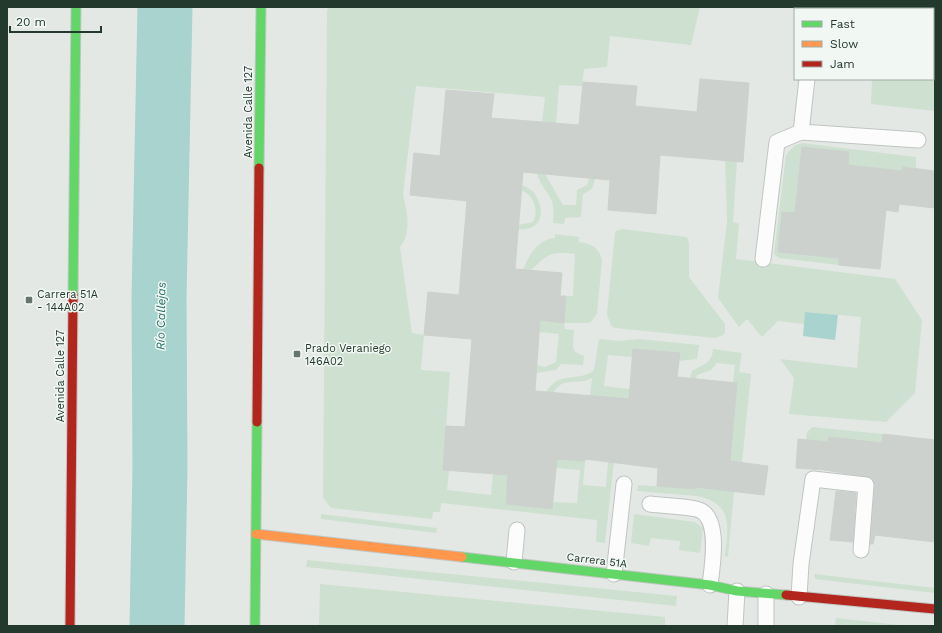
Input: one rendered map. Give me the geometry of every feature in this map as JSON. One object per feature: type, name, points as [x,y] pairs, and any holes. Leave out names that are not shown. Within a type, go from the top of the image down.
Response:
[{"type":"main road","name":"Avenida Calle 127","points":[[70,626],[76,7]]},
{"type":"main road","name":"Avenida Calle 127","points":[[255,626],[261,7]]},
{"type":"main road","name":"Carrera 51A","points":[[256,534],[710,584],[766,594],[935,609]]},
{"type":"lane","points":[[801,132],[807,80]]},
{"type":"lane","points":[[763,259],[778,142],[801,132],[918,140]]},
{"type":"lane","points":[[799,596],[801,564],[812,479],[866,485],[860,550]]},
{"type":"lane","points":[[614,574],[624,484]]},
{"type":"lane","points":[[650,504],[698,509],[708,518],[713,533],[714,546],[710,584]]},
{"type":"lane","points":[[514,562],[516,530]]},
{"type":"lane","points":[[735,626],[737,590]]},
{"type":"lane","points":[[766,594],[766,626]]},
{"type":"green space","points":[[330,7],[700,7],[691,45],[610,36],[607,67],[584,69],[582,86],[559,85],[556,124],[542,123],[545,97],[416,86],[403,195],[408,222],[406,235],[400,247],[412,333],[424,335],[421,370],[450,372],[443,469],[449,471],[447,490],[491,495],[493,474],[508,475],[507,504],[552,508],[553,502],[577,503],[580,470],[556,468],[556,459],[585,461],[583,485],[606,487],[608,461],[614,462],[605,543],[596,542],[597,520],[441,503],[440,512],[433,512],[432,519],[331,508],[323,498],[327,10]]},
{"type":"green space","points":[[935,44],[935,111],[871,104],[872,80],[934,80]]},
{"type":"green space","points":[[802,143],[916,157],[916,168],[903,167],[902,171],[848,165],[849,152],[802,147],[795,213],[782,212],[778,252],[839,258],[839,265],[779,258],[774,254],[786,155],[794,146]]},
{"type":"green space","points":[[725,160],[737,161],[733,222],[739,224],[736,259],[895,279],[922,320],[915,393],[886,422],[789,414],[794,378],[780,359],[857,368],[861,317],[806,312],[804,324],[778,321],[762,337],[747,319],[739,327],[718,298],[727,221]]},
{"type":"green space","points":[[537,174],[545,174],[563,205],[576,205],[577,190],[587,185],[589,178],[595,179],[592,189],[583,194],[581,217],[565,218],[564,224],[553,223],[553,206]]},
{"type":"green space","points":[[522,185],[535,194],[541,214],[537,224],[526,229],[518,229],[518,225],[533,222],[535,217],[534,203],[529,196],[521,190]]},
{"type":"green space","points":[[622,229],[687,237],[689,243],[689,277],[725,324],[725,332],[723,335],[715,338],[615,328],[611,326],[607,314],[615,233],[616,231]]},
{"type":"green space","points":[[555,234],[579,237],[579,242],[591,245],[599,252],[602,260],[597,314],[590,323],[564,323],[565,329],[574,330],[573,347],[575,352],[584,356],[583,365],[561,364],[556,370],[536,373],[536,365],[545,367],[556,362],[559,334],[539,332],[540,320],[564,322],[566,296],[573,296],[575,254],[560,253],[550,255],[530,271],[523,270],[534,249],[544,241],[555,238]]},
{"type":"green space","points":[[599,339],[620,341],[639,339],[699,345],[697,359],[679,361],[633,349],[632,357],[608,355],[604,386],[630,389],[629,399],[590,396],[592,378],[561,384],[554,392],[546,392],[551,385],[557,381],[582,376],[594,370]]},
{"type":"green space","points":[[713,349],[742,353],[739,372],[751,374],[739,492],[734,492],[728,557],[725,556],[727,535],[726,518],[723,510],[717,504],[708,499],[696,496],[637,491],[638,485],[695,489],[695,481],[737,383],[733,382],[735,365],[717,363],[711,370],[697,375],[696,379],[690,378],[692,371],[709,361]]},
{"type":"green space","points":[[812,427],[883,434],[882,443],[829,437],[826,466],[824,442],[806,440],[807,432]]},
{"type":"green space","points":[[321,514],[437,528],[436,533],[321,519]]},
{"type":"green space","points":[[634,514],[695,522],[703,528],[700,553],[679,550],[680,541],[651,538],[649,546],[631,543]]},
{"type":"green space","points":[[307,560],[677,596],[676,606],[306,567]]},
{"type":"green space","points":[[814,574],[935,588],[935,593],[815,579]]},
{"type":"green space","points":[[320,584],[665,617],[665,626],[319,626]]},
{"type":"green space","points":[[836,618],[908,626],[842,626],[835,625]]},
{"type":"water","points":[[805,312],[838,315],[835,340],[803,336]]},
{"type":"building","points":[[700,79],[749,83],[743,162],[660,155],[656,214],[608,210],[610,180],[523,172],[515,269],[562,273],[560,296],[566,296],[564,323],[540,320],[535,391],[629,399],[633,349],[680,353],[677,377],[737,383],[730,461],[768,466],[764,495],[695,487],[695,489],[657,486],[658,468],[585,459],[585,461],[557,459],[552,509],[506,504],[508,475],[443,470],[446,426],[465,427],[472,339],[424,335],[428,292],[459,295],[467,201],[410,195],[414,153],[440,156],[446,90],[494,94],[491,118],[579,125],[583,82],[637,86],[635,106],[697,112]]},
{"type":"building","points":[[802,147],[849,152],[848,165],[902,171],[903,167],[935,171],[935,208],[899,204],[898,212],[886,210],[880,269],[839,265],[839,258],[778,252],[782,212],[795,213]]},
{"type":"building","points":[[883,434],[935,440],[935,542],[875,535],[873,544],[870,544],[875,486],[872,478],[825,470],[796,468],[798,439],[828,442],[829,437],[882,443]]},
{"type":"building","points":[[836,491],[856,493],[853,542],[830,540]]},
{"type":"waterway","name":"Río Callejas","points":[[157,626],[160,468],[159,298],[165,7]]},
{"type":"traffic: fast","points":[[73,295],[76,7]]},
{"type":"traffic: fast","points":[[259,168],[261,7]]},
{"type":"traffic: fast","points":[[255,626],[257,422]]},
{"type":"traffic: fast","points":[[462,557],[710,585],[737,591],[786,595]]},
{"type":"traffic: slow","points":[[256,534],[462,557]]},
{"type":"traffic: jam","points":[[257,422],[259,168]]},
{"type":"traffic: jam","points":[[70,626],[73,295]]},
{"type":"traffic: jam","points":[[786,595],[935,609]]},
{"type":"place","name":"Carrera 51A - 144A02","points":[[29,300]]},
{"type":"place","name":"Prado Veraniego 146A02","points":[[297,354]]}]
